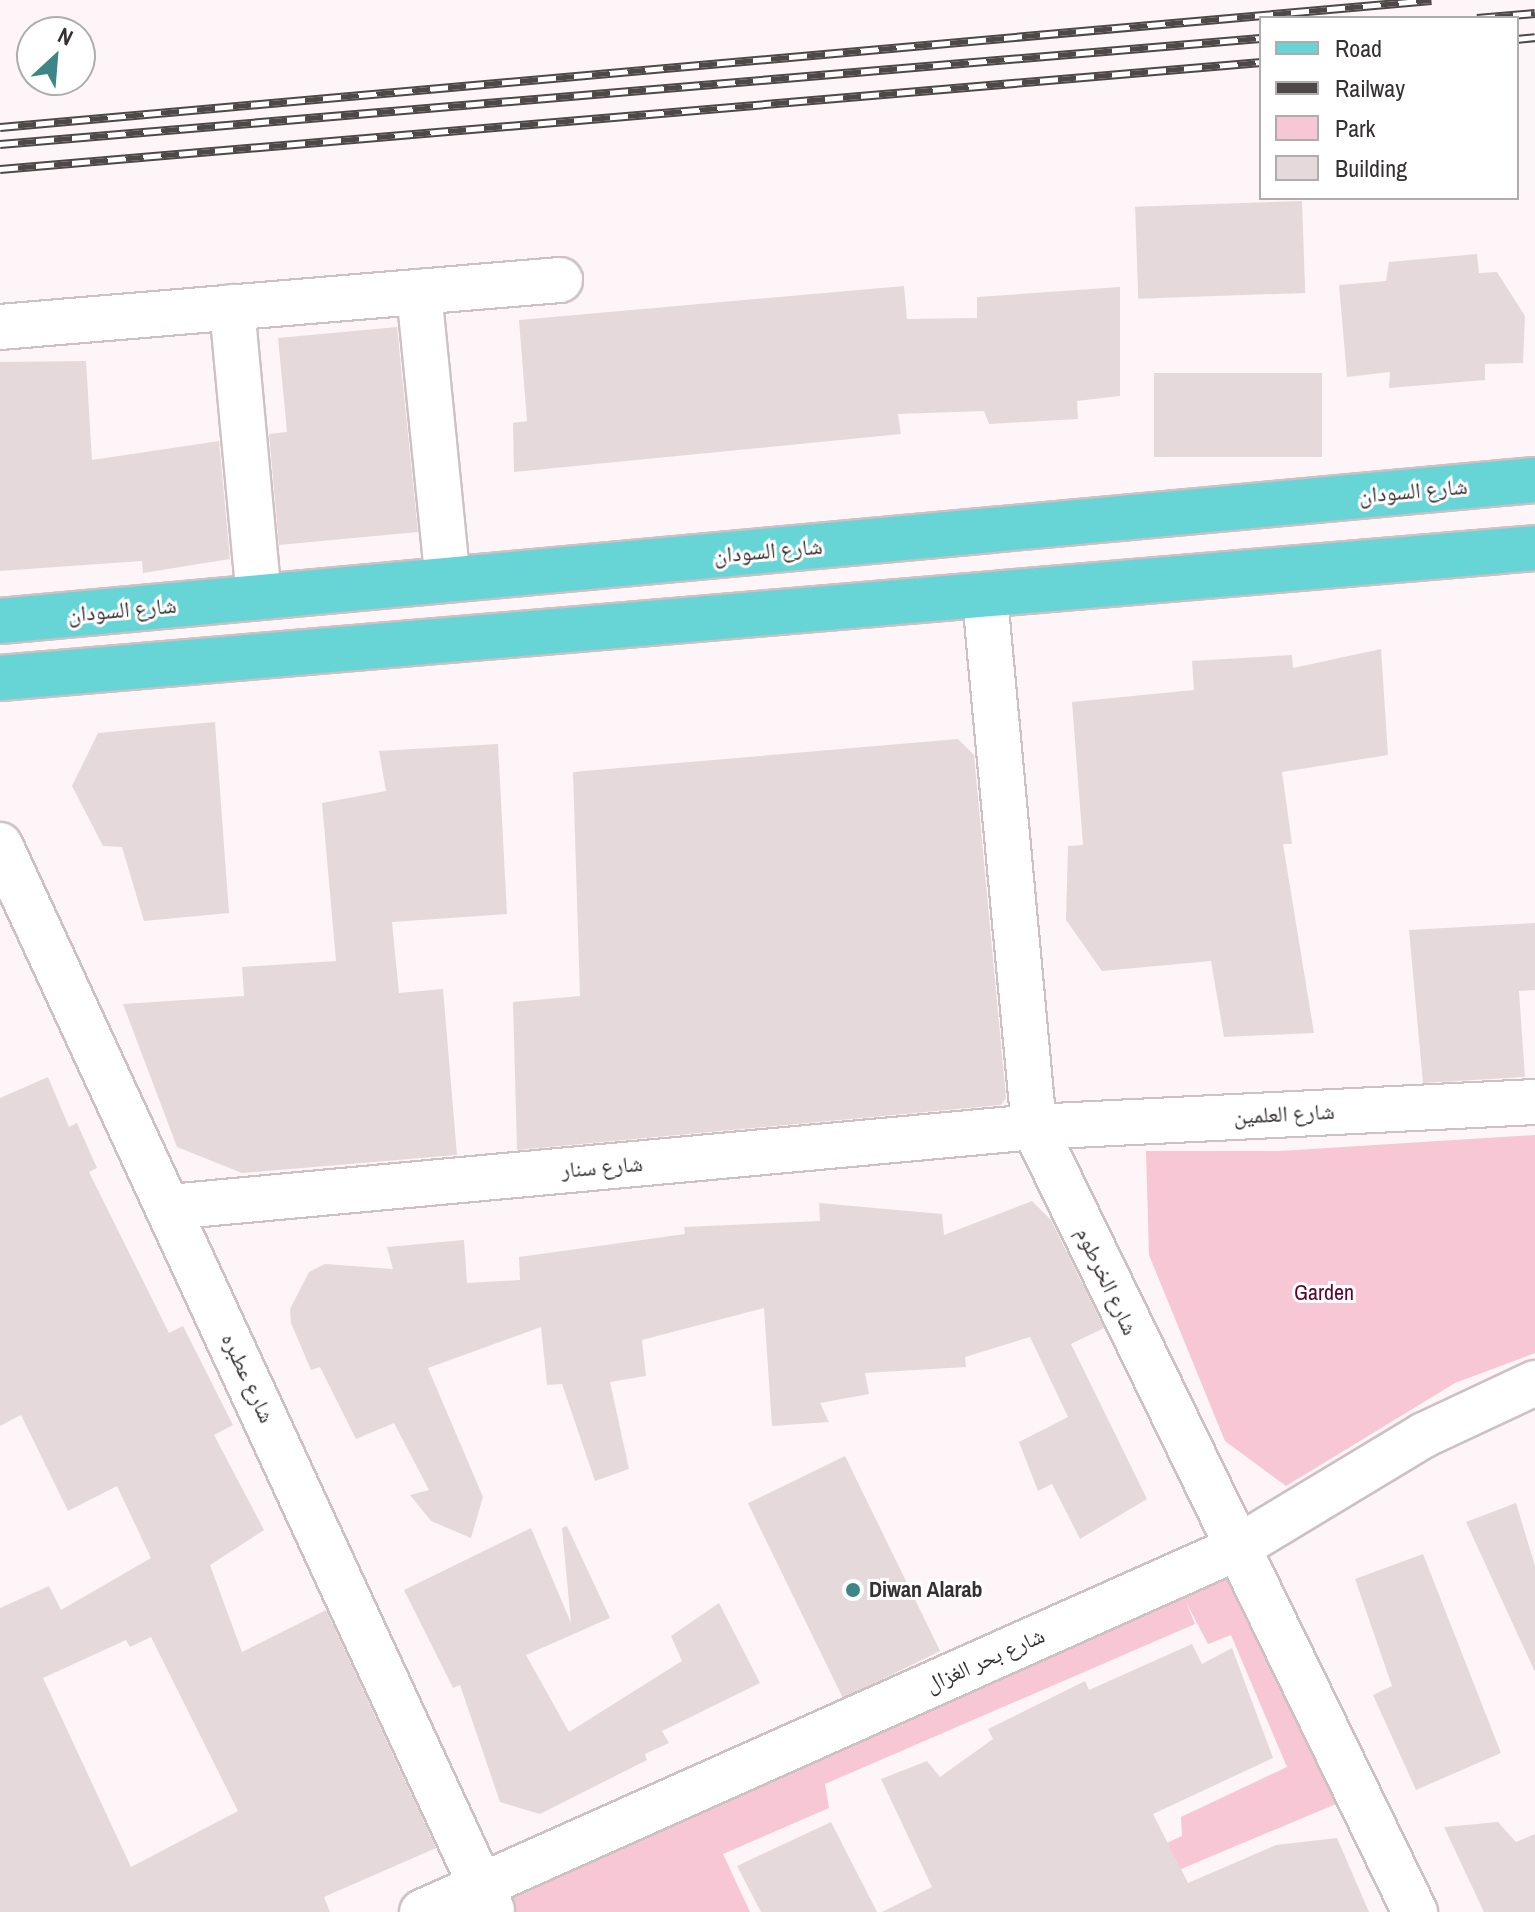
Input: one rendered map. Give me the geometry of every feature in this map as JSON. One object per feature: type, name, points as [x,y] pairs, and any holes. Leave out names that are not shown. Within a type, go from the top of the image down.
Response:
[{"type":"main road","name":"شارع السودان","points":[[0,621],[1535,480]]},
{"type":"main road","points":[[0,678],[985,598],[1535,548]]},
{"type":"street","points":[[0,327],[560,280]]},
{"type":"street","points":[[419,292],[448,580]]},
{"type":"street","points":[[232,307],[259,597]]},
{"type":"street","name":"شارع الخرطوم","points":[[985,598],[1034,1127],[1235,1549],[1415,1912]]},
{"type":"street","name":"شارع عطبره","points":[[0,845],[170,1207],[487,1899]]},
{"type":"street","name":"شارع العلمين","points":[[1034,1127],[1535,1102]]},
{"type":"street","name":"شارع سنار","points":[[170,1207],[1034,1127]]},
{"type":"street","name":"شارع بحر الغزال","points":[[422,1912],[487,1899],[1235,1549],[1424,1435],[1535,1383]]},
{"type":"green space","name":"Garden","points":[[1535,1135],[1535,1353],[1455,1383],[1286,1486],[1225,1441],[1149,1255],[1146,1151],[1280,1151]]},
{"type":"green space","points":[[1227,1569],[1343,1801],[1079,1912],[1060,1892],[1182,1836],[1181,1817],[1287,1767],[1231,1635],[1208,1644],[1186,1602],[1195,1624],[825,1784],[829,1808],[723,1854],[750,1912],[507,1912],[503,1902]]},
{"type":"building","points":[[1302,201],[1305,293],[1138,299],[1135,207]]},
{"type":"building","points":[[1477,254],[1479,273],[1497,272],[1525,316],[1523,363],[1485,364],[1485,380],[1389,388],[1390,372],[1347,377],[1339,285],[1386,281],[1389,262]]},
{"type":"building","points":[[904,286],[907,319],[977,318],[977,297],[1120,287],[1120,396],[1077,401],[1078,419],[989,424],[984,411],[898,414],[901,434],[514,472],[513,423],[527,421],[519,320]]},
{"type":"building","points":[[397,327],[418,532],[279,545],[269,434],[287,432],[278,338]]},
{"type":"building","points":[[86,361],[92,460],[219,441],[230,559],[143,573],[142,561],[0,571],[0,362]]},
{"type":"building","points":[[1154,373],[1322,373],[1322,457],[1154,457]]},
{"type":"building","points":[[1381,649],[1388,755],[1282,772],[1292,844],[1283,844],[1314,1033],[1224,1037],[1211,961],[1102,971],[1066,920],[1068,846],[1083,845],[1072,702],[1194,690],[1192,661],[1292,655],[1293,668]]},
{"type":"building","points":[[215,722],[229,913],[144,921],[122,847],[103,846],[72,786],[98,733]]},
{"type":"building","points":[[958,739],[974,755],[1006,1098],[1001,1105],[517,1150],[513,1002],[580,996],[573,772]]},
{"type":"building","points":[[498,744],[507,914],[392,922],[399,993],[443,989],[457,1155],[242,1173],[177,1147],[123,1004],[244,996],[242,967],[336,961],[322,803],[386,791],[379,751]]},
{"type":"building","points":[[1535,923],[1535,990],[1519,991],[1525,1077],[1423,1083],[1409,930]]},
{"type":"building","points":[[48,1077],[69,1127],[77,1123],[97,1168],[89,1172],[169,1333],[183,1326],[233,1425],[214,1435],[264,1530],[210,1565],[242,1652],[326,1610],[436,1848],[324,1897],[330,1912],[0,1912],[0,1608],[49,1586],[61,1610],[151,1558],[117,1486],[68,1511],[21,1415],[0,1426],[0,1098]],"holes":[[[151,1637],[238,1811],[131,1867],[43,1678],[126,1640],[130,1647]]]},
{"type":"building","points":[[1032,1201],[1051,1220],[1104,1328],[1071,1344],[1147,1499],[1080,1539],[1052,1484],[1038,1491],[1019,1442],[1068,1417],[1030,1337],[965,1357],[966,1367],[865,1373],[869,1394],[820,1403],[829,1422],[772,1426],[764,1308],[642,1340],[646,1376],[610,1382],[629,1469],[595,1481],[562,1384],[547,1385],[541,1327],[428,1368],[483,1497],[471,1538],[431,1521],[410,1495],[429,1490],[394,1423],[356,1439],[320,1367],[311,1370],[291,1323],[290,1309],[309,1272],[325,1264],[393,1269],[387,1247],[464,1240],[467,1283],[520,1280],[519,1257],[685,1234],[684,1227],[820,1221],[819,1203],[942,1214],[944,1235]]},
{"type":"building","points":[[845,1456],[940,1651],[843,1698],[748,1503]]},
{"type":"building","points":[[1516,1503],[1535,1566],[1535,1672],[1466,1522]]},
{"type":"building","points":[[567,1526],[610,1618],[526,1655],[569,1732],[682,1661],[671,1636],[719,1603],[760,1683],[662,1731],[669,1743],[645,1754],[647,1760],[540,1814],[500,1802],[460,1685],[453,1688],[404,1590],[531,1528],[571,1623],[562,1528]]},
{"type":"building","points":[[1423,1554],[1501,1753],[1416,1790],[1373,1695],[1392,1686],[1355,1579]]},
{"type":"building","points":[[1192,1644],[1202,1664],[1232,1648],[1273,1758],[1153,1814],[1188,1883],[1276,1845],[1337,1838],[1369,1912],[882,1912],[932,1887],[881,1779],[927,1761],[940,1777],[993,1739],[988,1729],[1085,1681],[1089,1690]]},
{"type":"building","points":[[831,1822],[877,1912],[761,1912],[737,1866]]},
{"type":"building","points":[[1498,1822],[1516,1842],[1535,1834],[1535,1912],[1484,1912],[1444,1827]]},
{"type":"railway","points":[[0,127],[1431,0]]},
{"type":"railway","points":[[1500,16],[1535,13]]},
{"type":"railway","points":[[1519,39],[1535,37]]},
{"type":"railway","points":[[0,144],[1259,38]]},
{"type":"railway","points":[[0,169],[1259,62]]},
{"type":"place","name":"Diwan Alarab","points":[[853,1590]]}]
